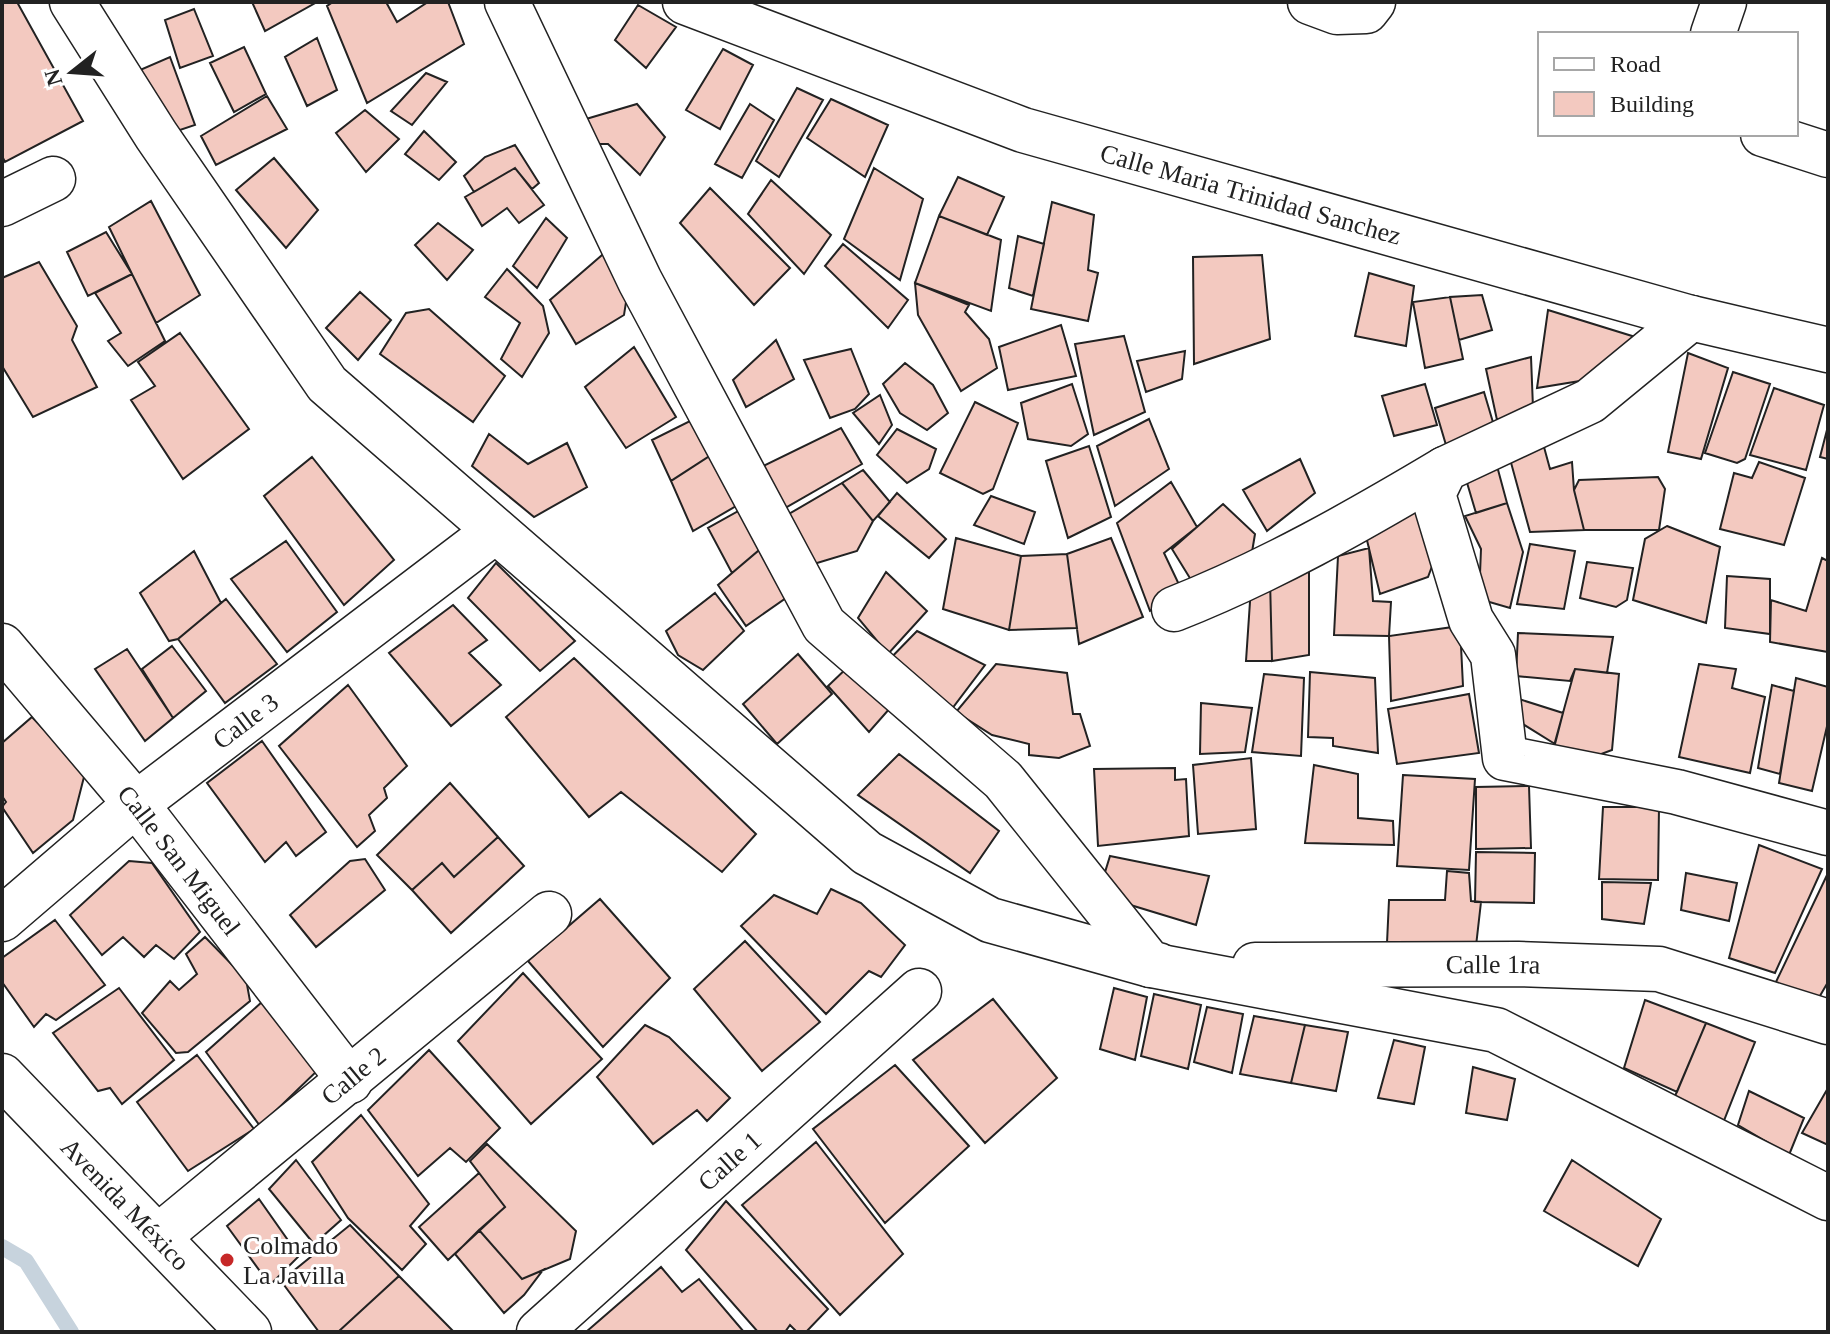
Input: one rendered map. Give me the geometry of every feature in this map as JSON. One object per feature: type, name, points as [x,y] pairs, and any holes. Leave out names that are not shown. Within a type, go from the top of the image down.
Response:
[{"type":"street","points":[[72,2],[156,135],[327,384],[867,853],[990,920],[1151,965],[1496,1030],[1828,1198]]},
{"type":"street","points":[[507,2],[640,281],[824,625],[1003,780],[1151,965]]},
{"type":"street","name":"Calle Maria Trinidad Sanchez","points":[[685,2],[1023,130],[1691,318],[1828,350]]},
{"type":"street","points":[[1310,2],[1337,12],[1366,11],[1373,2]]},
{"type":"street","points":[[1714,32],[1724,2]]},
{"type":"street","points":[[1769,136],[1828,155]]},
{"type":"street","points":[[2,204],[53,179]]},
{"type":"street","points":[[1174,609],[1219,591],[1370,514],[1445,469],[1590,401],[1691,318]]},
{"type":"street","points":[[1445,469],[1433,494],[1471,620],[1493,655],[1505,758],[1677,792],[1828,833]]},
{"type":"street","name":"Calle 3","points":[[2,919],[136,804],[494,532]]},
{"type":"street","name":"Calle San Miguel","points":[[2,646],[136,804],[350,1081]]},
{"type":"street","name":"Calle 2","points":[[159,1236],[549,914]]},
{"type":"street","name":"Calle 1ra","points":[[1151,965],[1518,964],[1659,969],[1828,1022]]},
{"type":"street","name":"Calle 1","points":[[539,1332],[919,991]]},
{"type":"street","name":"Avenida México","points":[[2,1076],[249,1332]]},
{"type":"building","points":[[2,2],[17,2],[83,121],[5,162],[2,156]]},
{"type":"building","points":[[252,2],[317,2],[265,31]]},
{"type":"building","points":[[333,2],[386,2],[397,22],[428,2],[448,2],[464,44],[367,103],[327,6]]},
{"type":"building","points":[[638,5],[676,27],[646,68],[615,40]]},
{"type":"building","points":[[194,9],[213,56],[180,68],[165,20]]},
{"type":"building","points":[[317,38],[337,90],[307,106],[285,57]]},
{"type":"building","points":[[244,47],[266,94],[234,112],[210,63]]},
{"type":"building","points":[[723,49],[753,65],[720,129],[686,110]]},
{"type":"building","points":[[170,57],[195,125],[165,135],[140,70]]},
{"type":"building","points":[[426,73],[447,82],[412,125],[391,111]]},
{"type":"building","points":[[797,88],[823,100],[779,177],[756,161]]},
{"type":"building","points":[[267,96],[287,129],[216,165],[201,136]]},
{"type":"building","points":[[831,99],[888,125],[865,177],[807,138]]},
{"type":"building","points":[[637,104],[665,137],[640,175],[608,144],[591,144],[586,119]]},
{"type":"building","points":[[750,104],[774,120],[742,178],[715,164]]},
{"type":"building","points":[[365,110],[399,139],[366,172],[336,133]]},
{"type":"building","points":[[424,131],[456,162],[439,180],[405,154]]},
{"type":"building","points":[[515,145],[539,183],[532,189],[515,168],[474,192],[464,176],[485,157]]},
{"type":"building","points":[[274,158],[318,210],[286,248],[236,190]]},
{"type":"building","points":[[515,168],[544,205],[519,223],[507,208],[482,226],[465,197]]},
{"type":"building","points":[[874,168],[923,199],[900,280],[844,239]]},
{"type":"building","points":[[958,177],[1004,197],[987,235],[939,216]]},
{"type":"building","points":[[771,180],[831,235],[804,274],[748,214]]},
{"type":"building","points":[[710,188],[790,268],[754,305],[680,223]]},
{"type":"building","points":[[151,201],[200,295],[156,323],[109,227]]},
{"type":"building","points":[[1052,202],[1094,215],[1088,270],[1098,273],[1088,321],[1031,309]]},
{"type":"building","points":[[939,216],[1001,240],[991,311],[915,283]]},
{"type":"building","points":[[546,218],[567,238],[537,288],[513,266]]},
{"type":"building","points":[[438,223],[473,250],[447,280],[415,245]]},
{"type":"building","points":[[106,232],[132,274],[88,296],[67,252]]},
{"type":"building","points":[[1018,236],[1044,244],[1033,296],[1009,288]]},
{"type":"building","points":[[843,244],[908,300],[888,328],[825,266]]},
{"type":"building","points":[[609,249],[630,277],[624,315],[576,344],[550,300]]},
{"type":"building","points":[[1262,255],[1270,339],[1194,364],[1193,257]]},
{"type":"building","points":[[39,262],[77,326],[72,340],[97,387],[33,417],[2,366],[2,278]]},
{"type":"building","points":[[507,269],[543,306],[549,333],[522,377],[501,359],[520,323],[485,297]]},
{"type":"building","points":[[1369,273],[1414,286],[1406,346],[1355,336]]},
{"type":"building","points":[[132,274],[165,341],[128,366],[108,341],[121,333],[95,293]]},
{"type":"building","points":[[915,283],[969,305],[965,312],[989,339],[997,368],[961,391],[918,315]]},
{"type":"building","points":[[360,292],[391,320],[358,360],[326,328]]},
{"type":"building","points":[[1482,295],[1492,330],[1459,340],[1450,297]]},
{"type":"building","points":[[1450,297],[1463,359],[1425,368],[1413,302]]},
{"type":"building","points":[[429,309],[505,376],[473,422],[380,354],[406,313]]},
{"type":"building","points":[[1548,310],[1645,340],[1598,378],[1537,388]]},
{"type":"building","points":[[1061,325],[1076,376],[1008,390],[999,347]]},
{"type":"building","points":[[180,333],[249,429],[183,479],[131,400],[155,386],[138,362]]},
{"type":"building","points":[[1124,336],[1145,412],[1094,435],[1075,344]]},
{"type":"building","points":[[776,340],[794,379],[746,407],[733,380]]},
{"type":"building","points":[[634,347],[676,417],[626,448],[585,387]]},
{"type":"building","points":[[851,349],[869,394],[855,409],[830,418],[804,360]]},
{"type":"building","points":[[1185,351],[1182,379],[1146,392],[1137,361]]},
{"type":"building","points":[[1688,353],[1728,368],[1701,459],[1668,452]]},
{"type":"building","points":[[1531,357],[1533,408],[1497,420],[1486,369]]},
{"type":"building","points":[[905,363],[933,385],[948,413],[927,430],[900,413],[883,384]]},
{"type":"building","points":[[1733,372],[1770,384],[1745,459],[1737,463],[1705,453]]},
{"type":"building","points":[[1072,384],[1088,434],[1071,446],[1028,439],[1021,403]]},
{"type":"building","points":[[1425,384],[1437,425],[1394,436],[1382,396]]},
{"type":"building","points":[[1774,388],[1824,405],[1806,470],[1750,455]]},
{"type":"building","points":[[1484,392],[1495,429],[1446,445],[1435,408]]},
{"type":"building","points":[[880,395],[892,425],[879,444],[853,413]]},
{"type":"building","points":[[975,402],[1018,423],[993,489],[983,494],[940,473]]},
{"type":"building","points":[[704,414],[722,448],[671,481],[652,440]]},
{"type":"building","points":[[1149,419],[1169,469],[1115,506],[1097,446]]},
{"type":"building","points":[[1828,426],[1828,459],[1820,457]]},
{"type":"building","points":[[841,428],[862,464],[780,511],[759,468]]},
{"type":"building","points":[[897,429],[936,449],[929,469],[907,483],[877,455]]},
{"type":"building","points":[[489,434],[528,464],[567,443],[587,487],[534,517],[472,466]]},
{"type":"building","points":[[1089,446],[1111,517],[1068,538],[1046,461]]},
{"type":"building","points":[[1544,447],[1550,469],[1572,462],[1574,490],[1584,530],[1530,532],[1510,459]]},
{"type":"building","points":[[722,448],[750,498],[693,531],[671,481]]},
{"type":"building","points":[[312,457],[394,560],[344,605],[264,496]]},
{"type":"building","points":[[1300,459],[1315,493],[1267,531],[1243,490]]},
{"type":"building","points":[[1759,462],[1805,478],[1784,545],[1720,529],[1734,473],[1752,478]]},
{"type":"building","points":[[1497,466],[1507,503],[1476,513],[1465,476]]},
{"type":"building","points":[[863,470],[890,502],[873,521],[842,483]]},
{"type":"building","points":[[1658,477],[1665,489],[1659,530],[1584,530],[1574,490],[1579,480]]},
{"type":"building","points":[[1171,482],[1197,527],[1164,553],[1184,595],[1150,611],[1117,523]]},
{"type":"building","points":[[842,483],[873,521],[857,551],[807,566],[782,518]]},
{"type":"building","points":[[897,493],[946,539],[929,558],[878,516]]},
{"type":"building","points":[[991,496],[1035,512],[1024,544],[974,525]]},
{"type":"building","points":[[1507,503],[1523,552],[1510,608],[1479,599],[1481,549],[1465,516]]},
{"type":"building","points":[[1223,504],[1255,534],[1251,558],[1196,588],[1172,549]]},
{"type":"building","points":[[1414,508],[1434,561],[1428,577],[1380,594],[1365,532]]},
{"type":"building","points":[[742,509],[765,545],[732,573],[708,528]]},
{"type":"building","points":[[1667,526],[1720,547],[1706,623],[1633,600],[1645,539]]},
{"type":"building","points":[[956,538],[1021,556],[1009,630],[943,609]]},
{"type":"building","points":[[1111,538],[1143,617],[1079,644],[1067,554]]},
{"type":"building","points":[[286,541],[337,612],[287,652],[231,579]]},
{"type":"building","points":[[1530,544],[1575,551],[1564,609],[1517,604]]},
{"type":"building","points":[[765,545],[796,591],[746,626],[718,585]]},
{"type":"building","points":[[1369,548],[1373,601],[1391,602],[1389,636],[1334,635],[1338,556]]},
{"type":"building","points":[[194,551],[221,603],[178,639],[169,641],[140,593]]},
{"type":"building","points":[[1067,554],[1077,628],[1009,630],[1021,556]]},
{"type":"building","points":[[1822,558],[1828,561],[1828,652],[1770,642],[1771,600],[1806,611]]},
{"type":"building","points":[[1587,562],[1633,568],[1627,600],[1616,607],[1580,598]]},
{"type":"building","points":[[496,563],[575,641],[540,671],[468,598]]},
{"type":"building","points":[[1309,566],[1309,655],[1272,661],[1270,579]]},
{"type":"building","points":[[886,572],[927,611],[888,654],[858,618]]},
{"type":"building","points":[[1727,576],[1770,579],[1770,634],[1725,628]]},
{"type":"building","points":[[1270,579],[1272,661],[1246,661],[1251,587]]},
{"type":"building","points":[[715,593],[744,631],[703,670],[678,655],[666,631]]},
{"type":"building","points":[[226,599],[277,664],[225,703],[178,639]]},
{"type":"building","points":[[453,605],[487,640],[469,653],[501,685],[451,726],[389,653]]},
{"type":"building","points":[[1460,626],[1463,686],[1391,701],[1389,636]]},
{"type":"building","points":[[917,631],[985,665],[945,718],[883,666]]},
{"type":"building","points":[[1518,633],[1613,637],[1607,673],[1575,669],[1570,681],[1516,676]]},
{"type":"building","points":[[172,646],[206,691],[173,718],[142,669]]},
{"type":"building","points":[[127,649],[173,718],[145,741],[95,669]]},
{"type":"building","points":[[798,654],[832,694],[777,744],[743,704]]},
{"type":"building","points":[[574,658],[756,834],[722,872],[621,792],[589,817],[506,717]]},
{"type":"building","points":[[851,664],[891,707],[869,732],[828,686]]},
{"type":"building","points":[[996,664],[1067,673],[1073,714],[1080,714],[1090,746],[1059,758],[1029,755],[1029,744],[992,735],[956,712]]},
{"type":"building","points":[[1699,664],[1736,669],[1732,688],[1765,697],[1750,773],[1679,757]]},
{"type":"building","points":[[1575,669],[1619,674],[1612,750],[1596,756],[1552,753]]},
{"type":"building","points":[[1310,672],[1375,678],[1378,753],[1333,746],[1333,738],[1308,737]]},
{"type":"building","points":[[1264,674],[1304,678],[1301,756],[1252,752]]},
{"type":"building","points":[[1796,678],[1828,687],[1828,722],[1812,791],[1779,783]]},
{"type":"building","points":[[348,685],[407,766],[384,788],[387,798],[369,815],[375,831],[357,847],[279,746]]},
{"type":"building","points":[[1772,685],[1794,691],[1780,774],[1758,768]]},
{"type":"building","points":[[1469,694],[1479,753],[1397,764],[1388,709]]},
{"type":"building","points":[[1519,699],[1563,713],[1555,744],[1518,721]]},
{"type":"building","points":[[1201,703],[1252,708],[1245,752],[1200,754]]},
{"type":"building","points":[[32,717],[85,773],[73,820],[33,853],[2,807],[6,802],[2,796],[2,743]]},
{"type":"building","points":[[262,741],[326,832],[296,856],[286,842],[265,862],[207,783]]},
{"type":"building","points":[[899,754],[999,831],[970,873],[858,795]]},
{"type":"building","points":[[1251,758],[1256,829],[1198,834],[1193,765]]},
{"type":"building","points":[[1314,765],[1358,774],[1358,818],[1393,821],[1394,845],[1305,843]]},
{"type":"building","points":[[1175,768],[1175,780],[1186,779],[1189,836],[1098,846],[1094,769]]},
{"type":"building","points":[[1403,775],[1475,779],[1469,870],[1397,866]]},
{"type":"building","points":[[450,783],[498,837],[454,877],[442,863],[412,890],[377,855]]},
{"type":"building","points":[[1529,786],[1531,848],[1476,849],[1476,787]]},
{"type":"building","points":[[1603,807],[1659,807],[1658,880],[1599,879]]},
{"type":"building","points":[[498,837],[524,866],[451,933],[412,890],[442,863],[454,877]]},
{"type":"building","points":[[1759,845],[1822,869],[1775,973],[1729,958]]},
{"type":"building","points":[[1476,852],[1535,853],[1534,903],[1475,902]]},
{"type":"building","points":[[1110,856],[1209,876],[1196,925],[1124,903],[1102,882]]},
{"type":"building","points":[[365,859],[385,890],[316,947],[290,915],[350,861]]},
{"type":"building","points":[[129,861],[152,863],[200,932],[174,959],[156,945],[144,957],[123,937],[102,955],[70,915]]},
{"type":"building","points":[[1447,871],[1469,873],[1471,901],[1481,902],[1476,946],[1387,943],[1389,900],[1445,900]]},
{"type":"building","points":[[1686,873],[1737,883],[1729,921],[1681,910]]},
{"type":"building","points":[[1828,873],[1828,982],[1817,1001],[1775,984]]},
{"type":"building","points":[[1602,882],[1651,883],[1644,924],[1602,919]]},
{"type":"building","points":[[831,889],[861,903],[905,945],[881,977],[869,971],[826,1014],[741,926],[774,895],[817,914]]},
{"type":"building","points":[[600,899],[670,978],[603,1047],[528,961]]},
{"type":"building","points":[[55,920],[105,985],[56,1020],[46,1014],[34,1027],[2,982],[2,958]]},
{"type":"building","points":[[205,937],[246,979],[250,1001],[188,1052],[176,1053],[142,1013],[170,981],[179,990],[197,974],[186,954]]},
{"type":"building","points":[[745,941],[820,1022],[762,1071],[694,989]]},
{"type":"building","points":[[523,973],[602,1059],[531,1124],[458,1041]]},
{"type":"building","points":[[119,988],[174,1060],[122,1104],[110,1088],[98,1091],[53,1033]]},
{"type":"building","points":[[1114,988],[1147,997],[1135,1060],[1100,1049]]},
{"type":"building","points":[[1154,994],[1201,1005],[1188,1069],[1141,1056]]},
{"type":"building","points":[[993,999],[1057,1078],[985,1143],[913,1060]]},
{"type":"building","points":[[1645,1000],[1706,1023],[1677,1092],[1624,1068]]},
{"type":"building","points":[[263,1001],[320,1068],[260,1126],[206,1052]]},
{"type":"building","points":[[1207,1007],[1243,1014],[1232,1073],[1194,1062]]},
{"type":"building","points":[[1254,1016],[1305,1025],[1291,1083],[1240,1074]]},
{"type":"building","points":[[1706,1023],[1755,1042],[1723,1123],[1675,1096]]},
{"type":"building","points":[[645,1025],[669,1037],[730,1098],[707,1121],[697,1110],[653,1144],[597,1077]]},
{"type":"building","points":[[1305,1025],[1348,1032],[1336,1091],[1291,1083]]},
{"type":"building","points":[[1394,1040],[1425,1047],[1414,1104],[1378,1098]]},
{"type":"building","points":[[429,1050],[500,1128],[466,1162],[450,1148],[418,1176],[368,1110]]},
{"type":"building","points":[[197,1055],[254,1129],[188,1171],[137,1102]]},
{"type":"building","points":[[895,1065],[969,1146],[885,1223],[813,1129]]},
{"type":"building","points":[[1473,1067],[1515,1079],[1507,1120],[1466,1113]]},
{"type":"building","points":[[1828,1088],[1828,1145],[1802,1133]]},
{"type":"building","points":[[1749,1091],[1804,1118],[1789,1155],[1738,1125]]},
{"type":"building","points":[[361,1115],[429,1204],[410,1226],[426,1244],[402,1270],[348,1218],[312,1162]]},
{"type":"building","points":[[816,1142],[903,1254],[840,1315],[742,1205]]},
{"type":"building","points":[[487,1144],[576,1231],[570,1259],[522,1279],[479,1230],[505,1207],[470,1161]]},
{"type":"building","points":[[296,1160],[341,1220],[314,1244],[269,1189]]},
{"type":"building","points":[[1572,1160],[1661,1219],[1638,1266],[1544,1211]]},
{"type":"building","points":[[479,1173],[505,1207],[448,1260],[419,1227]]},
{"type":"building","points":[[259,1199],[299,1256],[270,1285],[227,1226]]},
{"type":"building","points":[[726,1201],[828,1309],[806,1332],[797,1332],[790,1325],[785,1332],[758,1332],[686,1250]]},
{"type":"building","points":[[350,1225],[399,1276],[338,1332],[319,1332],[281,1281]]},
{"type":"building","points":[[479,1230],[522,1279],[543,1270],[524,1295],[504,1313],[455,1254]]},
{"type":"building","points":[[661,1267],[682,1292],[699,1279],[744,1332],[586,1332]]},
{"type":"building","points":[[399,1276],[454,1332],[338,1332]]},
{"type":"waterway","points":[[2,1247],[26,1261],[71,1332]]},
{"type":"place","name":"Colmado La Javilla","points":[[227,1260]]}]
